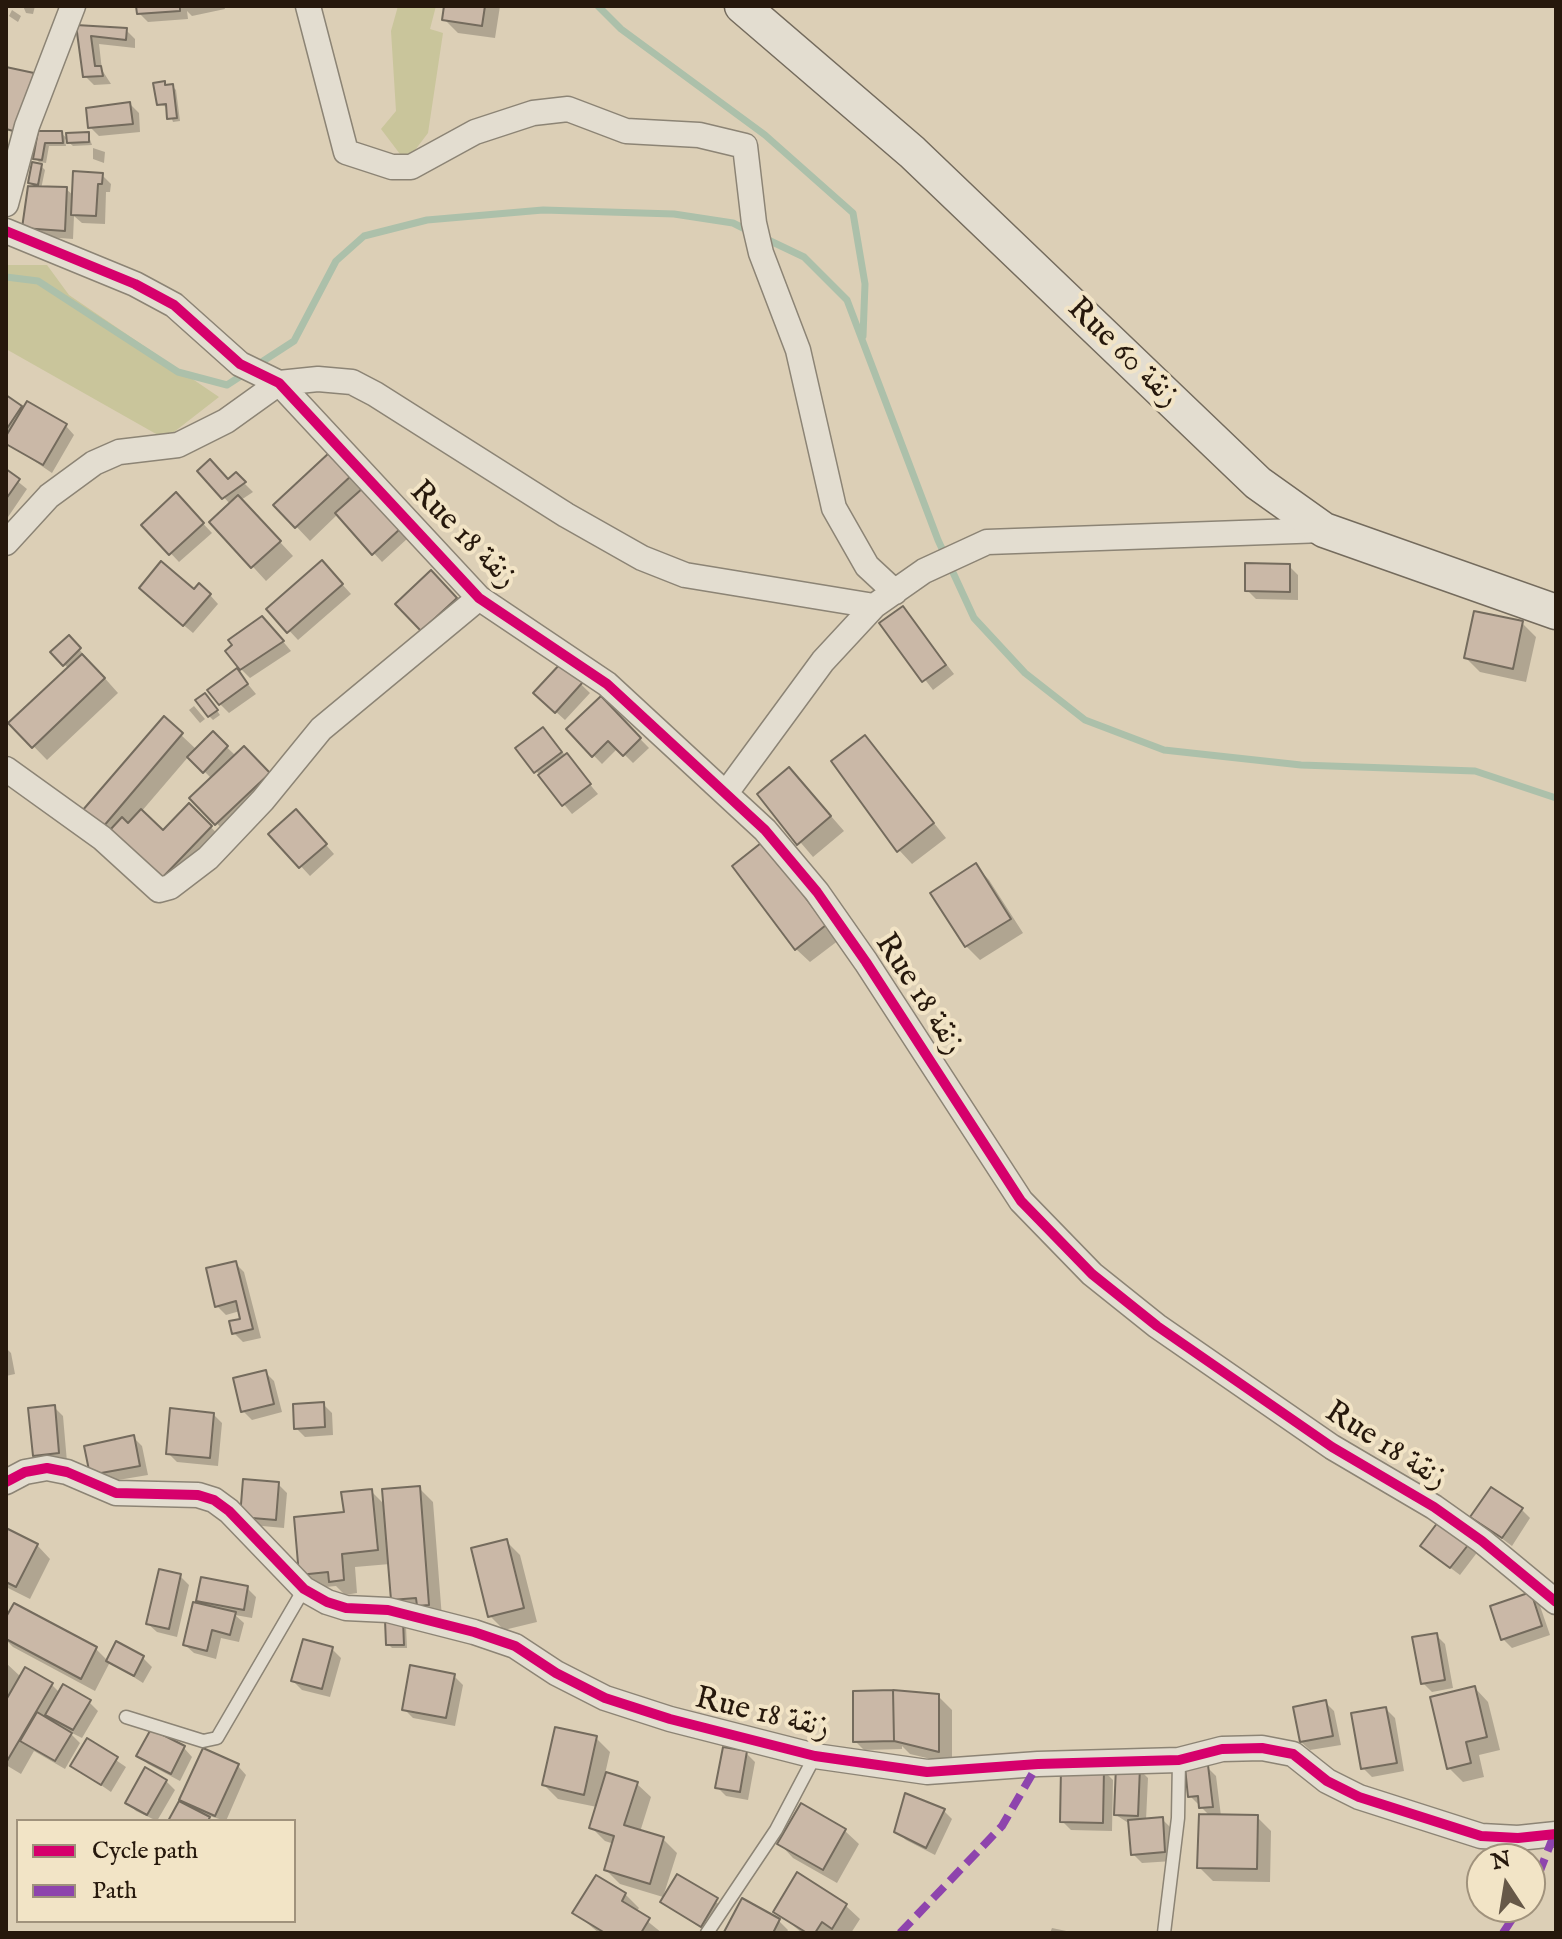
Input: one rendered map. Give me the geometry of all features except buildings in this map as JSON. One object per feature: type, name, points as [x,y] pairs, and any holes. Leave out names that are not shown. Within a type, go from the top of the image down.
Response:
[{"type":"street","points":[[6,204],[27,126],[73,6]]},
{"type":"street","points":[[308,6],[346,152],[380,163],[411,167],[475,132],[533,113],[568,109],[626,131],[699,135],[745,146],[758,238],[798,350],[834,508],[867,566],[895,592]]},
{"type":"street","name":"Rue 60 زنقة","points":[[742,6],[912,152],[1229,458],[1324,530],[1556,612]]},
{"type":"street","points":[[6,231],[135,284],[174,305],[240,364],[273,380],[352,382],[566,515],[642,558],[685,575],[874,606]]},
{"type":"street","points":[[6,543],[49,496],[94,463],[119,452],[152,451],[189,441],[226,421],[273,380]]},
{"type":"street","name":"Rue 18 زنقة","points":[[273,380],[479,598],[607,684],[765,830],[817,892],[998,1167],[1049,1232],[1092,1274],[1157,1326],[1332,1447],[1434,1507],[1482,1541],[1556,1602]]},
{"type":"street","points":[[726,793],[823,661],[874,606],[924,571],[987,542],[1324,530]]},
{"type":"street","points":[[6,769],[80,820],[159,890],[170,887],[208,858],[241,824],[321,729],[479,598]]},
{"type":"street","name":"Rue 18 زنقة","points":[[6,1482],[25,1472],[47,1468],[67,1472],[116,1493],[198,1495],[214,1500],[304,1589],[346,1608],[388,1610],[474,1632],[515,1646],[556,1673],[605,1698],[670,1719],[815,1756],[927,1772],[1038,1764],[1179,1760],[1222,1749],[1262,1748],[1293,1754],[1327,1781],[1359,1797],[1481,1836],[1518,1838],[1556,1834]]},
{"type":"lane","points":[[126,1717],[203,1741],[217,1738],[304,1589]]},
{"type":"lane","points":[[707,1933],[776,1830],[815,1756]]},
{"type":"lane","points":[[1164,1933],[1178,1818],[1179,1760]]},
{"type":"shaded area","points":[[398,6],[436,6],[430,29],[443,33],[428,133],[406,162],[381,129],[396,111],[391,31]]},
{"type":"shaded area","points":[[6,265],[47,265],[69,295],[219,397],[165,439],[6,349]]},
{"type":"waterway","points":[[598,6],[621,29],[765,135],[853,213],[865,284],[863,336]]},
{"type":"waterway","points":[[257,365],[294,341],[336,261],[364,236],[427,220],[543,210],[674,214],[733,223],[751,232]]},
{"type":"waterway","points":[[762,237],[804,257],[847,300],[938,540],[974,618],[1025,673],[1085,720],[1164,750],[1301,765],[1475,771],[1556,798]]},
{"type":"waterway","points":[[6,277],[38,281],[178,372],[227,385],[247,372]]},
{"type":"marked path","points":[[900,1933],[1002,1826],[1038,1764]]},
{"type":"marked path","points":[[1546,1855],[1554,1835]]},
{"type":"marked path","points":[[1503,1933],[1510,1923]]},
{"type":"cycle path","points":[[6,231],[135,284],[174,305],[240,364],[279,383],[479,598],[607,684],[765,830],[817,892],[866,962],[1021,1201],[1092,1274],[1157,1326],[1332,1447],[1434,1507],[1482,1541],[1556,1602]]},
{"type":"cycle path","points":[[6,1482],[25,1472],[47,1468],[67,1472],[116,1493],[198,1495],[214,1500],[229,1511],[304,1589],[327,1602],[346,1608],[388,1610],[474,1632],[515,1646],[556,1673],[605,1698],[670,1719],[815,1756],[927,1772],[1038,1764],[1179,1760],[1222,1749],[1262,1748],[1293,1754],[1327,1781],[1359,1797],[1481,1836],[1518,1838],[1556,1834]]}]
